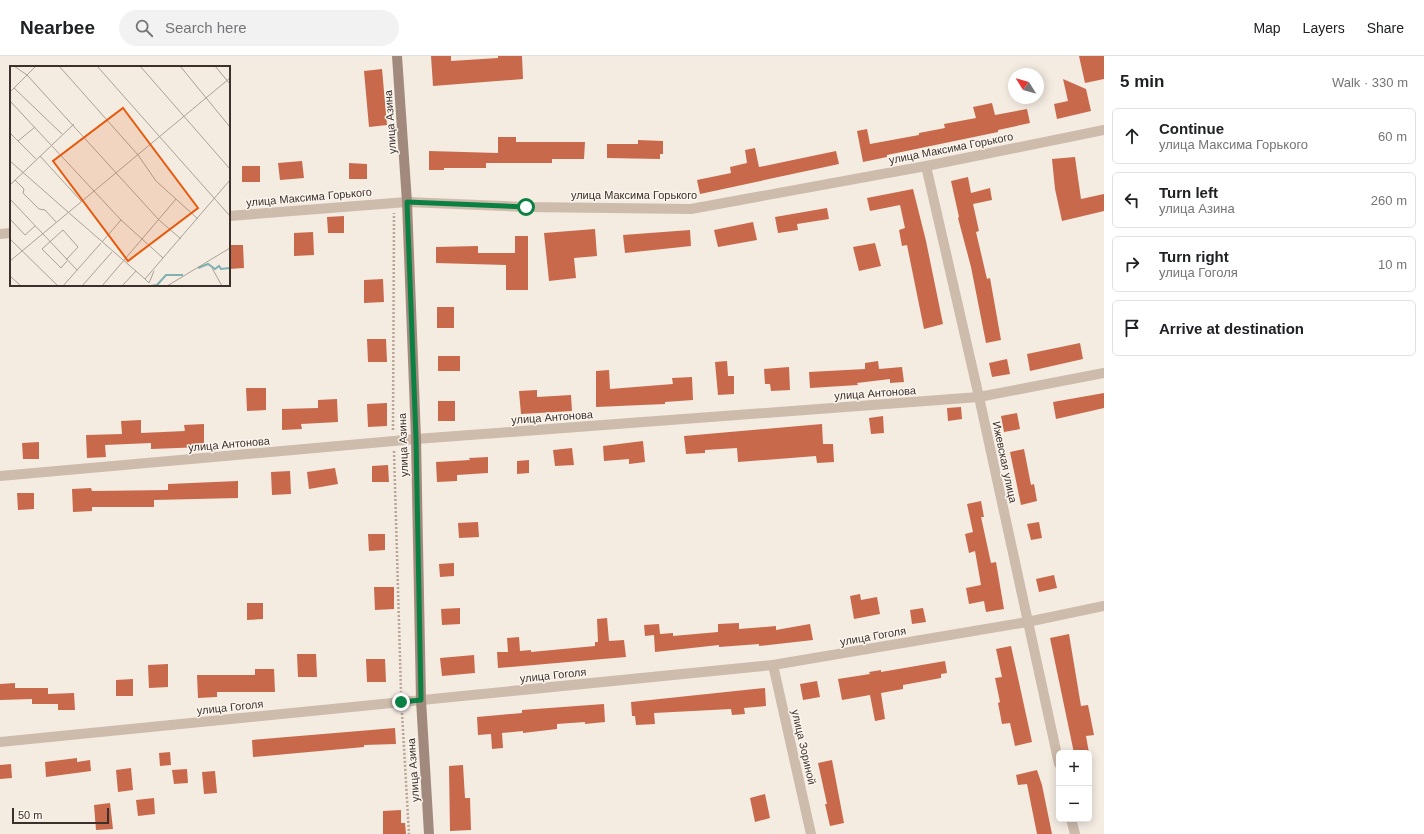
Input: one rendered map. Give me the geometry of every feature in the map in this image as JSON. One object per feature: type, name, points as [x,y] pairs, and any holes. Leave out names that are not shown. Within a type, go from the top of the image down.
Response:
[{"type":"main road","name":"улица Азина","points":[[398,56],[407,202],[416,439],[421,700],[430,834]]},
{"type":"street","name":"улица Максима Горького","points":[[230,216],[407,202],[526,207],[691,209],[926,166],[1104,130]]},
{"type":"street","name":"Ижевская улица","points":[[926,166],[979,397],[1056,751]]},
{"type":"street","points":[[0,234],[10,233]]},
{"type":"street","name":"улица Антонова","points":[[0,476],[416,439],[979,397],[1104,373]]},
{"type":"street","name":"улица Гоголя","points":[[0,742],[773,666],[1027,622],[1104,606]]},
{"type":"street","name":"улица Зориной","points":[[773,666],[811,834]]},
{"type":"street","points":[[1072,822],[1075,834]]},
{"type":"building","points":[[431,56],[451,56],[451,61],[498,58],[498,56],[522,56],[523,79],[433,86]]},
{"type":"building","points":[[1079,56],[1104,56],[1104,79],[1085,83]]},
{"type":"building","points":[[382,69],[387,125],[369,127],[364,71]]},
{"type":"building","points":[[1063,79],[1086,89],[1091,111],[1057,119],[1054,104],[1068,101]]},
{"type":"building","points":[[992,103],[995,115],[1027,109],[1030,123],[998,130],[998,132],[887,155],[887,157],[863,162],[857,131],[867,129],[870,144],[919,135],[919,133],[945,128],[944,124],[976,118],[973,107]]},
{"type":"building","points":[[498,137],[516,137],[516,142],[585,142],[584,159],[552,159],[552,163],[486,163],[486,168],[444,168],[444,170],[429,170],[429,151],[498,153]]},
{"type":"building","points":[[638,140],[663,141],[663,154],[660,154],[660,159],[607,158],[607,144],[638,144]]},
{"type":"building","points":[[755,148],[759,167],[836,151],[839,164],[700,194],[697,180],[731,173],[730,167],[747,163],[745,150]]},
{"type":"building","points":[[1075,157],[1081,199],[1104,194],[1104,211],[1062,221],[1055,189],[1052,159]]},
{"type":"building","points":[[302,161],[304,178],[280,180],[278,163]]},
{"type":"building","points":[[349,163],[367,164],[367,179],[349,179]]},
{"type":"building","points":[[242,166],[260,166],[260,182],[242,182]]},
{"type":"building","points":[[968,177],[971,193],[990,188],[992,200],[973,204],[979,231],[976,232],[987,279],[990,278],[1001,340],[986,343],[971,267],[958,218],[951,181]]},
{"type":"building","points":[[913,189],[926,241],[943,324],[924,329],[907,245],[902,246],[899,230],[905,228],[900,205],[870,211],[867,198]]},
{"type":"building","points":[[827,208],[829,219],[797,224],[798,230],[778,233],[775,217]]},
{"type":"building","points":[[344,216],[344,233],[328,233],[327,217]]},
{"type":"building","points":[[753,222],[757,240],[718,247],[714,230]]},
{"type":"building","points":[[595,229],[597,256],[574,258],[576,278],[549,281],[544,233]]},
{"type":"building","points":[[690,230],[691,246],[625,253],[623,235]]},
{"type":"building","points":[[313,232],[314,255],[294,256],[294,233]]},
{"type":"building","points":[[515,236],[528,236],[528,290],[506,290],[506,265],[436,263],[436,247],[478,246],[478,253],[515,253]]},
{"type":"building","points":[[875,243],[881,266],[859,271],[853,247]]},
{"type":"building","points":[[230,245],[243,245],[244,268],[230,269]]},
{"type":"building","points":[[383,279],[384,302],[364,303],[364,280]]},
{"type":"building","points":[[437,307],[454,307],[454,328],[437,328]]},
{"type":"building","points":[[367,339],[386,339],[387,362],[368,362]]},
{"type":"building","points":[[1080,343],[1083,359],[1030,371],[1027,354]]},
{"type":"building","points":[[438,356],[460,356],[460,371],[438,371]]},
{"type":"building","points":[[1007,359],[1010,374],[992,377],[989,363]]},
{"type":"building","points":[[727,361],[728,376],[734,376],[734,394],[718,395],[715,362]]},
{"type":"building","points":[[878,361],[879,369],[902,367],[904,382],[890,383],[890,379],[857,383],[858,385],[810,388],[809,372],[865,369],[865,363]]},
{"type":"building","points":[[789,367],[790,390],[771,391],[770,384],[765,384],[764,369]]},
{"type":"building","points":[[609,370],[610,389],[673,384],[672,378],[692,377],[693,400],[665,402],[665,404],[596,407],[596,371]]},
{"type":"building","points":[[246,388],[266,388],[266,410],[247,411]]},
{"type":"building","points":[[537,390],[537,397],[571,395],[572,411],[521,414],[519,391]]},
{"type":"building","points":[[1104,393],[1104,408],[1056,419],[1053,402]]},
{"type":"building","points":[[337,399],[338,422],[301,424],[302,429],[282,430],[282,409],[318,408],[318,400]]},
{"type":"building","points":[[438,401],[455,401],[455,421],[438,421]]},
{"type":"building","points":[[387,403],[387,426],[368,427],[367,404]]},
{"type":"building","points":[[961,407],[962,419],[948,421],[947,408]]},
{"type":"building","points":[[1017,413],[1020,429],[1004,432],[1001,416]]},
{"type":"building","points":[[883,416],[884,433],[871,434],[869,418]]},
{"type":"building","points":[[141,420],[141,433],[185,431],[184,425],[204,424],[204,447],[151,449],[151,443],[105,445],[106,457],[87,458],[86,435],[122,434],[121,421]]},
{"type":"building","points":[[822,424],[823,444],[833,444],[834,462],[817,463],[816,456],[738,462],[737,448],[705,450],[705,453],[686,454],[684,436]]},
{"type":"building","points":[[643,441],[645,462],[629,464],[629,459],[604,461],[603,446]]},
{"type":"building","points":[[39,442],[39,459],[23,459],[22,443]]},
{"type":"building","points":[[572,448],[574,465],[555,466],[553,450]]},
{"type":"building","points":[[1024,449],[1031,485],[1034,484],[1037,501],[1021,505],[1010,452]]},
{"type":"building","points":[[488,457],[488,473],[457,475],[457,481],[437,482],[436,462],[470,460],[469,458]]},
{"type":"building","points":[[529,460],[529,473],[517,474],[517,461]]},
{"type":"building","points":[[388,465],[389,482],[372,482],[372,466]]},
{"type":"building","points":[[335,468],[338,484],[309,489],[307,472]]},
{"type":"building","points":[[290,471],[291,494],[272,495],[271,472]]},
{"type":"building","points":[[238,481],[238,498],[154,500],[154,507],[92,507],[92,511],[73,512],[72,489],[91,488],[92,491],[168,490],[168,484]]},
{"type":"building","points":[[17,493],[34,493],[34,509],[18,510]]},
{"type":"building","points":[[981,501],[984,517],[981,517],[991,563],[996,562],[1004,609],[986,612],[984,601],[969,604],[966,588],[981,585],[975,551],[969,553],[965,534],[973,532],[967,504]]},
{"type":"building","points":[[478,522],[479,537],[459,538],[458,523]]},
{"type":"building","points":[[1039,522],[1042,538],[1031,540],[1027,524]]},
{"type":"building","points":[[368,534],[385,534],[385,550],[369,551]]},
{"type":"building","points":[[454,563],[454,576],[440,577],[439,564]]},
{"type":"building","points":[[1054,575],[1057,588],[1039,592],[1036,579]]},
{"type":"building","points":[[374,587],[394,587],[394,609],[375,610]]},
{"type":"building","points":[[860,594],[861,600],[877,597],[880,614],[854,619],[850,596]]},
{"type":"building","points":[[247,603],[263,603],[263,619],[247,620]]},
{"type":"building","points":[[460,608],[460,624],[442,625],[441,609]]},
{"type":"building","points":[[923,608],[926,622],[912,624],[910,610]]},
{"type":"building","points":[[607,618],[609,641],[624,640],[626,657],[498,668],[497,652],[508,652],[507,638],[519,637],[520,651],[531,650],[531,652],[595,646],[595,642],[598,642],[597,619]]},
{"type":"building","points":[[739,623],[739,629],[776,626],[776,630],[810,624],[813,640],[759,646],[759,644],[719,647],[719,645],[655,652],[654,635],[645,636],[644,625],[659,624],[660,634],[673,633],[673,636],[718,632],[718,624]]},
{"type":"building","points":[[1069,634],[1081,706],[1088,705],[1094,735],[1086,736],[1088,750],[1073,750],[1050,638]]},
{"type":"building","points":[[1011,646],[1032,742],[1015,746],[1010,723],[1002,724],[998,703],[1000,702],[995,678],[1002,677],[996,649]]},
{"type":"building","points":[[297,654],[316,654],[317,677],[298,677]]},
{"type":"building","points":[[474,655],[475,673],[442,676],[440,658]]},
{"type":"building","points":[[366,659],[385,659],[386,682],[367,682]]},
{"type":"building","points":[[945,661],[947,673],[941,674],[941,678],[903,685],[903,689],[881,693],[885,719],[875,721],[870,695],[842,700],[838,679],[870,674],[869,672],[881,670],[881,672]]},
{"type":"building","points":[[168,664],[168,687],[149,688],[148,665]]},
{"type":"building","points":[[255,669],[274,669],[275,692],[217,692],[217,697],[198,698],[197,675],[255,675]]},
{"type":"building","points":[[133,679],[133,696],[116,696],[116,680]]},
{"type":"building","points":[[817,681],[820,697],[803,700],[800,684]]},
{"type":"building","points":[[15,683],[15,688],[48,688],[48,694],[74,693],[75,710],[58,710],[58,704],[32,704],[32,699],[0,700],[0,684]]},
{"type":"building","points":[[765,688],[766,706],[744,708],[745,714],[732,715],[731,709],[654,713],[655,724],[636,725],[635,716],[632,716],[631,702]]},
{"type":"building","points":[[604,704],[605,722],[557,724],[557,729],[523,733],[523,731],[502,733],[503,748],[492,749],[491,734],[478,735],[477,717],[522,713],[522,710]]},
{"type":"building","points":[[395,728],[396,744],[364,745],[364,747],[253,757],[252,740]]},
{"type":"building","points":[[170,752],[171,765],[160,766],[159,753]]},
{"type":"building","points":[[77,758],[77,762],[90,760],[91,771],[46,777],[45,762]]},
{"type":"building","points":[[832,760],[844,823],[830,826],[818,763]]},
{"type":"building","points":[[11,764],[12,778],[0,779],[0,765]]},
{"type":"building","points":[[463,765],[465,798],[470,798],[471,830],[450,831],[449,766]]},
{"type":"building","points":[[131,768],[133,790],[118,792],[116,770]]},
{"type":"building","points":[[187,769],[188,783],[174,784],[172,770]]},
{"type":"building","points":[[1037,770],[1042,785],[1052,834],[1037,834],[1027,784],[1018,785],[1016,775]]},
{"type":"building","points":[[215,771],[217,793],[204,794],[202,772]]},
{"type":"building","points":[[765,794],[770,818],[755,822],[750,798]]},
{"type":"building","points":[[154,798],[155,814],[138,816],[136,800]]},
{"type":"building","points":[[110,803],[113,829],[96,830],[94,805]]},
{"type":"building","points":[[401,810],[401,823],[405,823],[406,834],[383,834],[383,811]]},
{"type":"route","points":[[401,702],[421,700],[416,439],[407,202],[526,207]]}]
